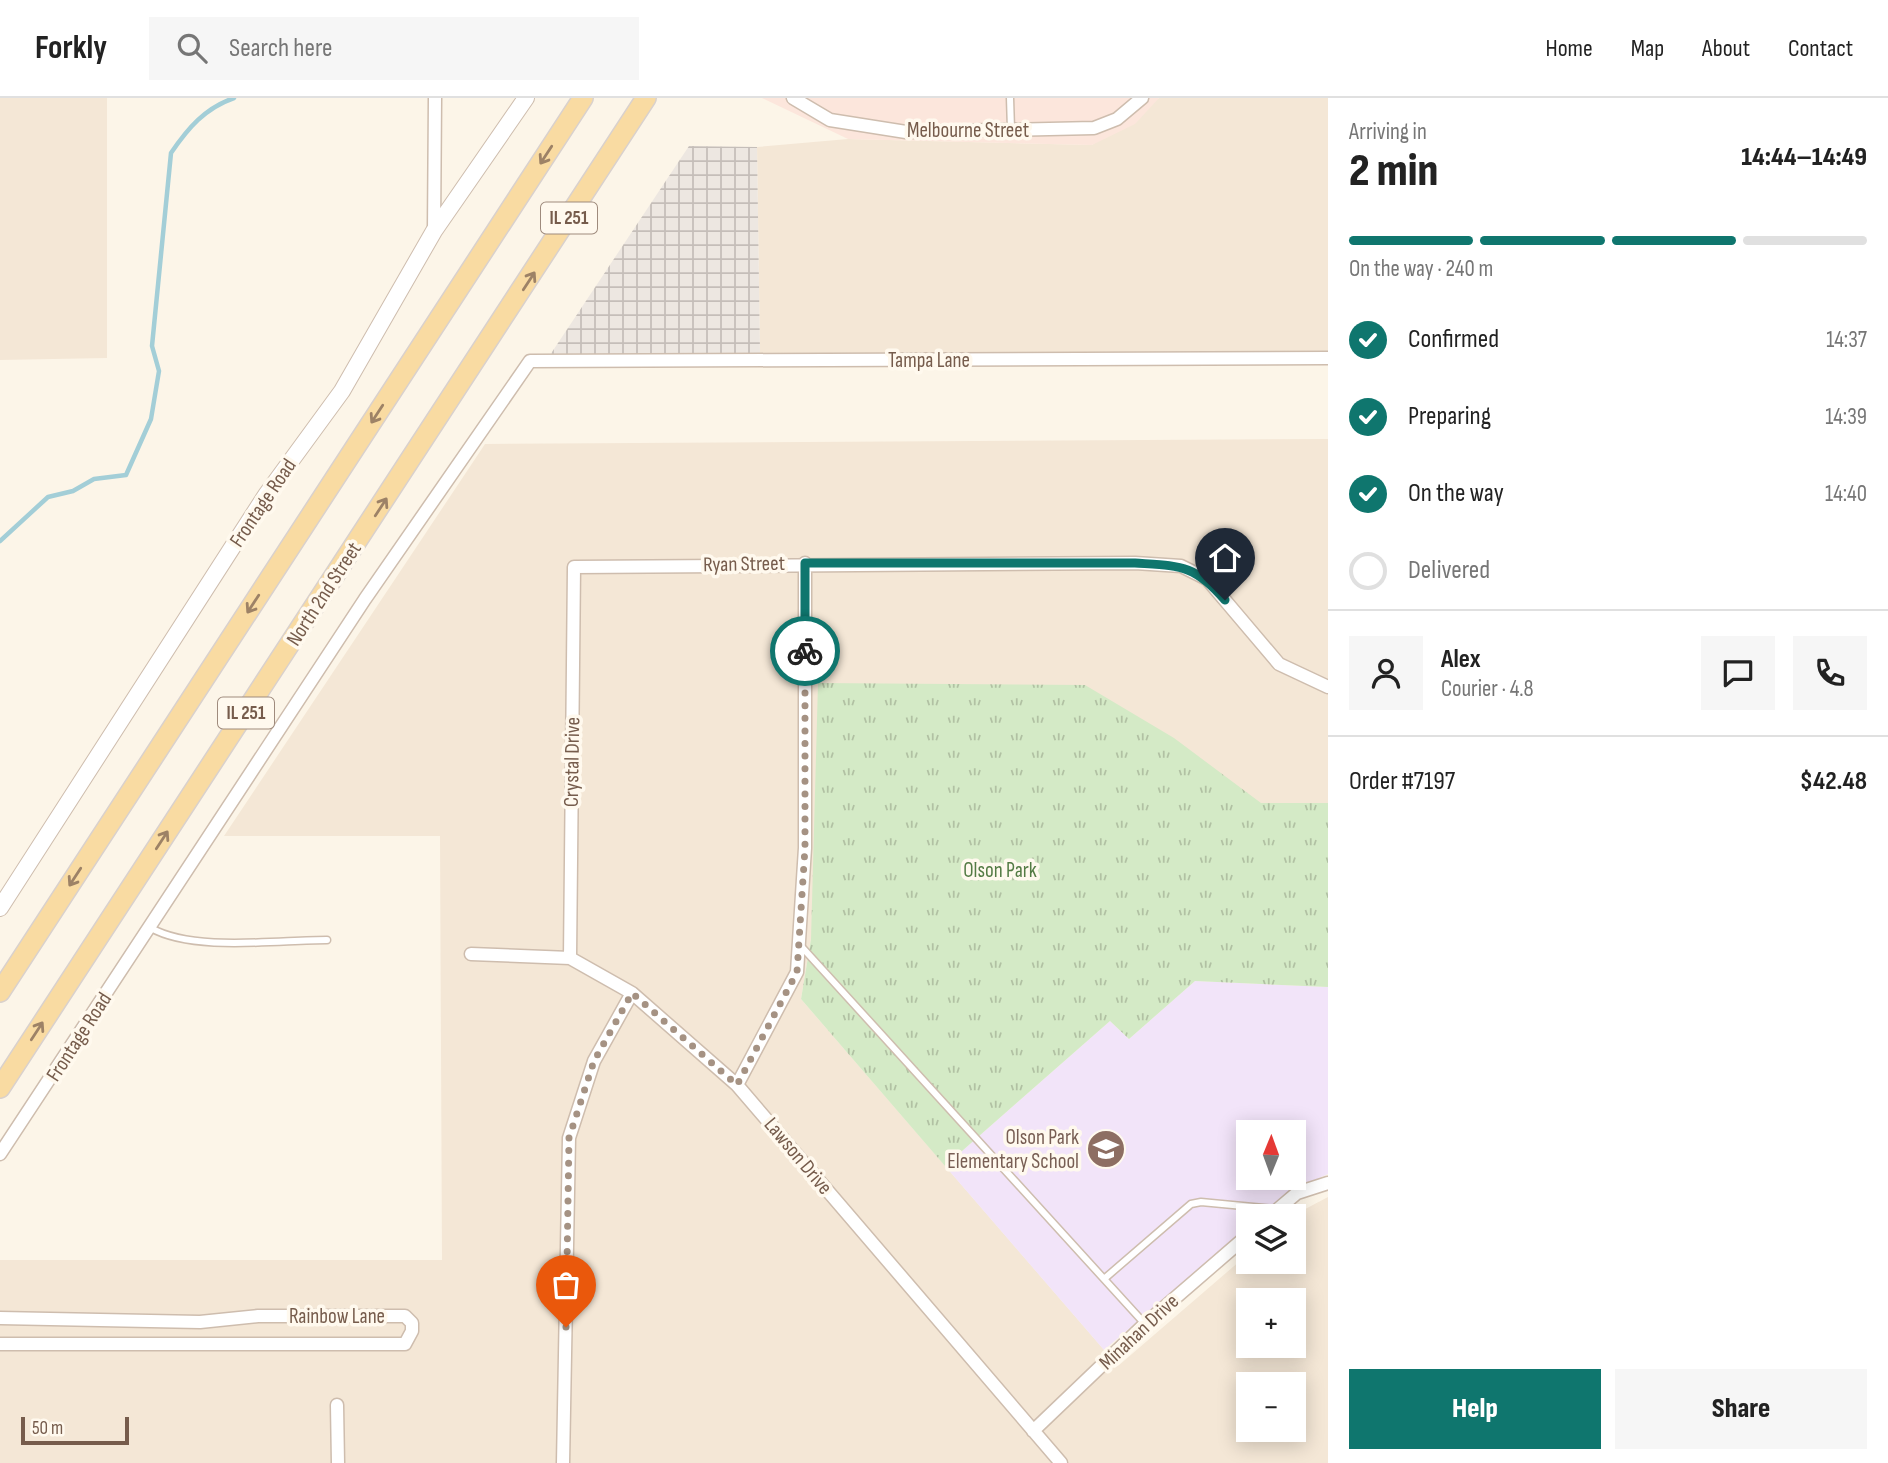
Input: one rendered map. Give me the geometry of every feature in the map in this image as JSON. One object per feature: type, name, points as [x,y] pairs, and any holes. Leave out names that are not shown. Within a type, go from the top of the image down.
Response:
[{"type":"main road","name":"IL 251","points":[[0,992],[583,98]]},
{"type":"main road","name":"North 2nd Street","points":[[0,1088],[646,98]]},
{"type":"street","points":[[434,231],[435,98]]},
{"type":"street","name":"Frontage Road","points":[[0,908],[266,495],[342,391],[434,231],[526,98]]},
{"type":"street","name":"Melbourne Street","points":[[793,98],[830,120],[906,132],[1094,128],[1117,119],[1142,98]]},
{"type":"street","name":"Tampa Lane","points":[[530,361],[1328,358]]},
{"type":"street","name":"Frontage Road","points":[[0,1154],[365,599],[530,361]]},
{"type":"street","points":[[737,1085],[797,972],[805,848],[805,563]]},
{"type":"street","name":"Ryan Street","points":[[574,567],[805,563],[1135,563],[1181,566],[1207,579],[1279,664],[1328,687]]},
{"type":"street","name":"Crystal Drive","points":[[570,958],[574,567]]},
{"type":"street","name":"Lawson Drive","points":[[471,954],[570,958],[632,993],[737,1085],[1060,1463]]},
{"type":"street","points":[[563,1463],[569,1138],[594,1061],[632,993]]},
{"type":"street","points":[[1284,1204],[1297,1193],[1328,1183]]},
{"type":"street","name":"Minahan Drive","points":[[1033,1431],[1145,1324],[1236,1245]]},
{"type":"street","name":"Rainbow Lane","points":[[0,1318],[200,1322],[258,1316],[405,1316],[412,1323],[412,1331],[405,1344],[0,1344]]},
{"type":"street","points":[[337,1405],[338,1463]]},
{"type":"lane","points":[[1010,98],[1011,131]]},
{"type":"lane","points":[[151,928],[166,936],[205,942],[327,940]]},
{"type":"lane","points":[[799,943],[1145,1324]]},
{"type":"lane","points":[[1104,1279],[1191,1204],[1201,1202],[1236,1207]]},
{"type":"shaded area","points":[[0,98],[107,98],[107,358],[0,360]]},
{"type":"shaded area","points":[[762,98],[1159,98],[1135,124],[1092,145],[848,139]]},
{"type":"shaded area","points":[[1159,98],[1328,98],[1328,363],[763,367],[760,353],[757,147],[848,139],[1092,145]]},
{"type":"shaded area","points":[[689,146],[757,147],[760,353],[550,355]]},
{"type":"shaded area","points":[[1328,439],[1328,803],[1261,803],[811,939],[801,999],[1118,1366],[1236,1264],[1236,1274],[1306,1274],[1306,1209],[1328,1197],[1328,1463],[0,1463],[0,1260],[442,1260],[440,836],[224,836],[485,444]]},
{"type":"shaded area","name":"Olson Park Elementary School","points":[[1195,981],[1328,987],[1328,1174],[1306,1184],[1306,1120],[1236,1120],[1236,1190],[1291,1190],[1274,1204],[1236,1204],[1236,1237],[1104,1350],[945,1166],[1110,1021],[1129,1039]]},
{"type":"green space","name":"Olson Park","points":[[818,683],[1085,685],[1174,738],[1261,803],[1328,803],[1328,987],[1195,981],[1129,1039],[1110,1021],[945,1166],[801,999],[811,939]]},
{"type":"waterway","points":[[0,541],[48,497],[73,491],[94,479],[126,475],[151,419],[159,371],[152,346],[171,153],[198,120],[214,107],[234,98]]},
{"type":"way so far","points":[[566,1327],[569,1138],[594,1061],[632,993],[737,1085],[797,972],[805,848],[805,651]]},
{"type":"place","name":"Olson Park Elementary School","points":[[1106,1149]]},
{"type":"route","points":[[805,651],[805,563],[1135,563],[1181,566],[1207,579],[1225,600]]}]
